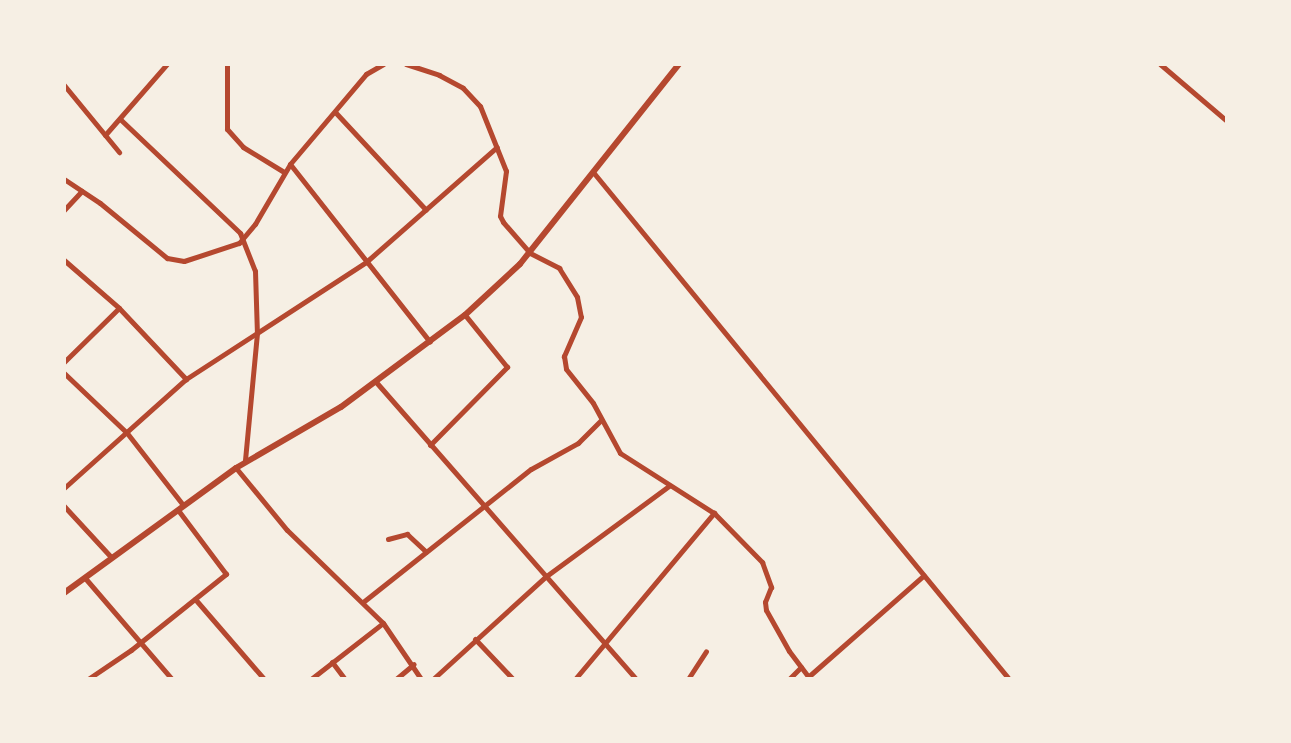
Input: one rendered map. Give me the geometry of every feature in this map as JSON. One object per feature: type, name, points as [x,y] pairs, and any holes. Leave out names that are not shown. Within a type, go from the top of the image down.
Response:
[{"type":"street","points":[[105,135],[167,64]]},
{"type":"street","points":[[227,64],[227,129],[243,147],[284,172]]},
{"type":"street","points":[[64,179],[167,258],[184,261],[242,241],[290,164],[366,74],[383,64]]},
{"type":"street","points":[[406,64],[439,75],[468,93],[480,106],[507,180],[500,216],[530,253],[559,268],[577,297],[581,317],[564,361],[620,453],[714,513],[766,568],[771,587],[764,605],[809,678],[924,575]]},
{"type":"street","points":[[64,593],[245,461],[328,415],[465,315],[530,253],[679,64]]},
{"type":"street","points":[[1160,64],[1227,121]]},
{"type":"street","points":[[64,85],[119,152]]},
{"type":"street","points":[[336,113],[426,210]]},
{"type":"street","points":[[120,119],[240,233],[256,278],[257,333],[245,461]]},
{"type":"street","points":[[64,488],[186,379],[366,262],[497,147]]},
{"type":"street","points":[[290,164],[430,342]]},
{"type":"street","points":[[592,171],[1009,679]]},
{"type":"street","points":[[64,210],[82,191]]},
{"type":"street","points":[[64,260],[119,308],[186,379]]},
{"type":"street","points":[[64,362],[119,308]]},
{"type":"street","points":[[430,445],[507,367],[465,315]]},
{"type":"street","points":[[64,373],[127,433],[226,572],[141,643],[88,679]]},
{"type":"street","points":[[376,382],[636,679]]},
{"type":"street","points":[[363,602],[541,462],[578,443],[601,420]]},
{"type":"street","points":[[236,468],[287,530],[383,623],[414,664],[421,679]]},
{"type":"street","points":[[433,679],[545,577],[669,486]]},
{"type":"street","points":[[64,506],[111,557]]},
{"type":"street","points":[[575,679],[714,513]]},
{"type":"street","points":[[388,539],[407,534],[426,552]]},
{"type":"street","points":[[85,578],[172,679]]},
{"type":"street","points":[[195,599],[264,679]]},
{"type":"street","points":[[311,679],[383,623]]},
{"type":"street","points":[[475,639],[513,679]]},
{"type":"street","points":[[688,679],[706,651]]},
{"type":"street","points":[[332,662],[345,679]]},
{"type":"street","points":[[396,679],[414,664]]},
{"type":"street","points":[[789,679],[801,667]]}]
